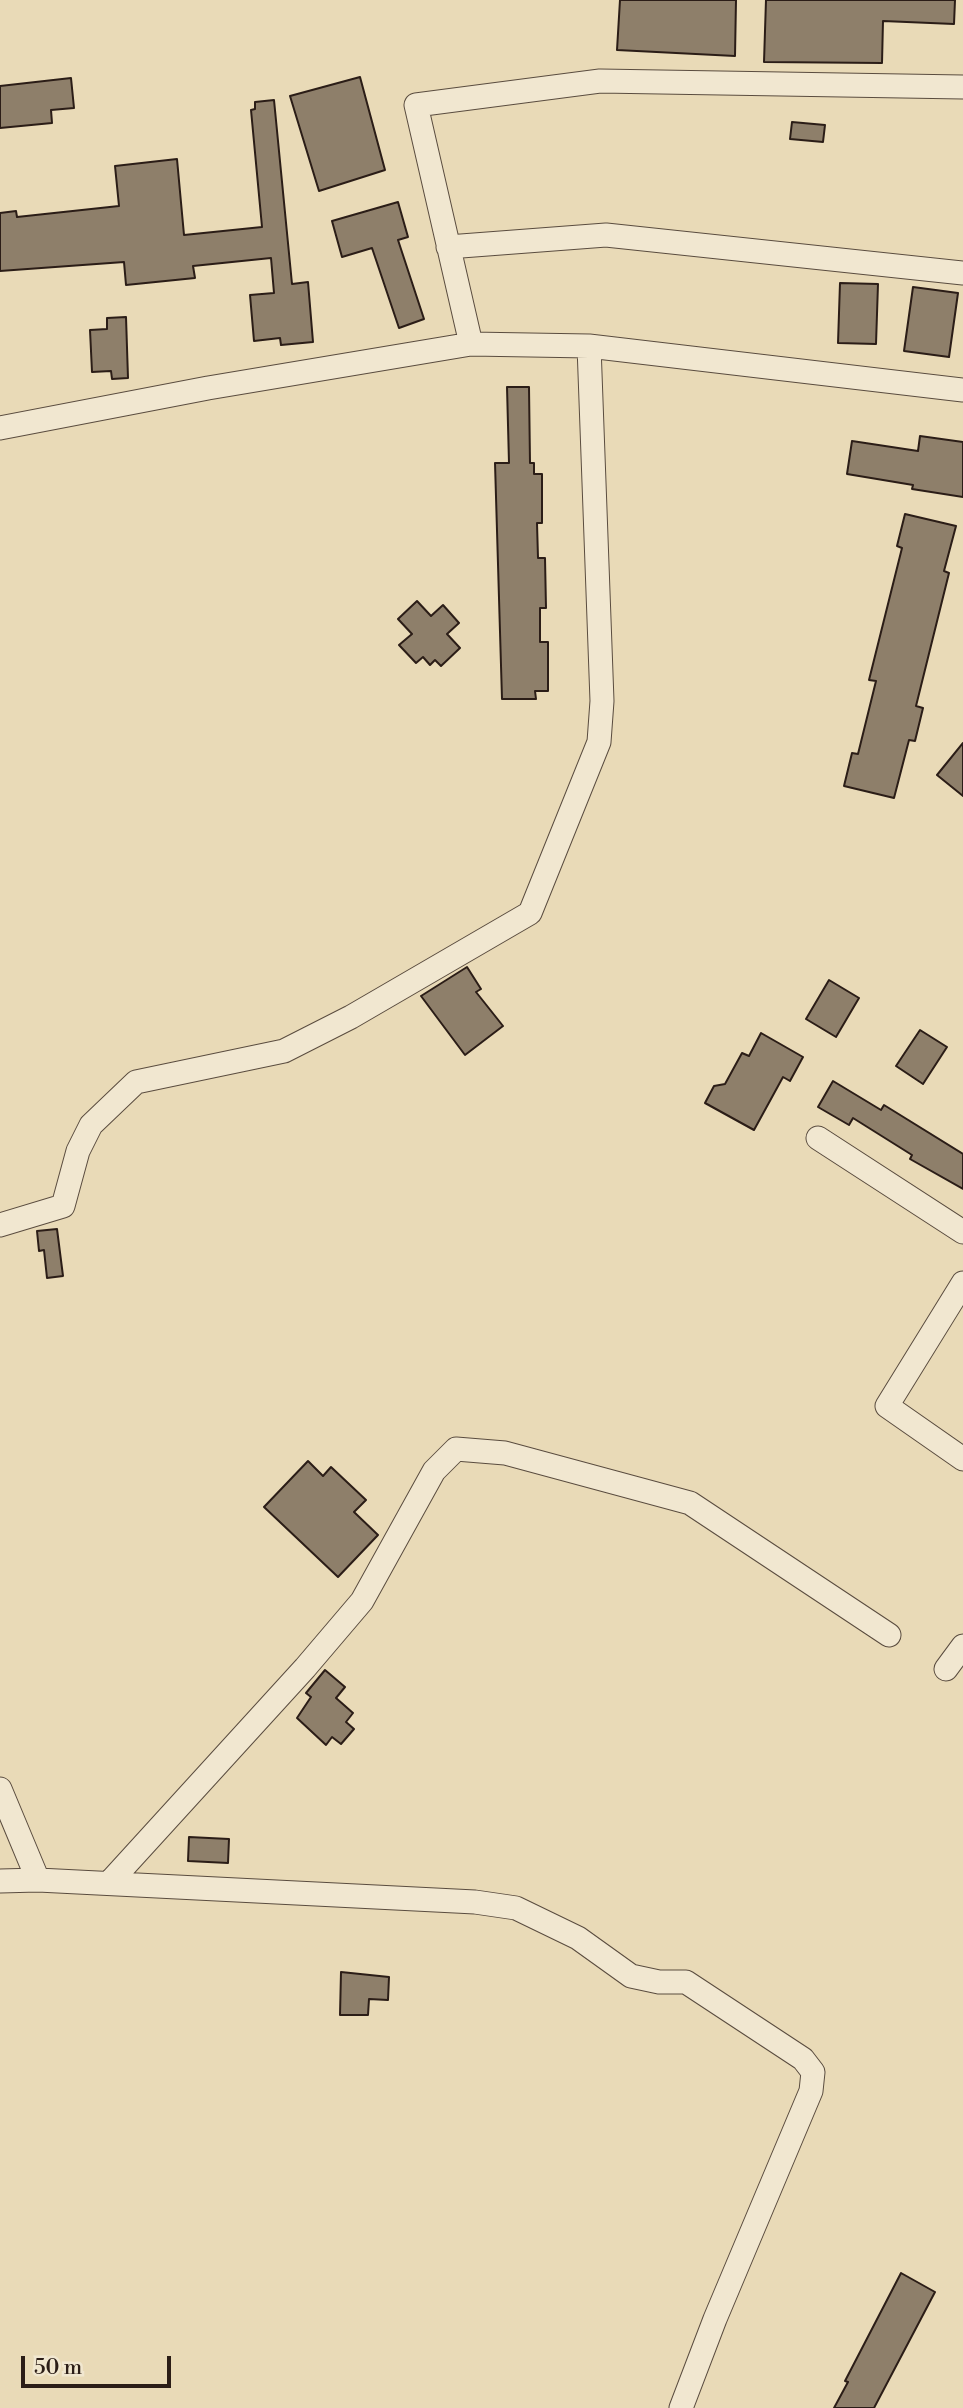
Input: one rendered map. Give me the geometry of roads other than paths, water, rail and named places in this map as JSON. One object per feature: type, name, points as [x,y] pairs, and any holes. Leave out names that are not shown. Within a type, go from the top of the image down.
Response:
[{"type":"street","points":[[471,344],[416,104],[600,81],[963,87]]},
{"type":"street","points":[[449,247],[606,235],[963,273]]},
{"type":"street","points":[[0,428],[208,388],[471,344],[589,346],[963,390]]},
{"type":"street","points":[[0,1225],[64,1206],[78,1150],[91,1125],[136,1082],[284,1051],[351,1017],[530,913],[599,742],[602,701],[589,346]]},
{"type":"street","points":[[818,1138],[963,1232]]},
{"type":"street","points":[[963,1283],[887,1406],[963,1459]]},
{"type":"street","points":[[109,1884],[305,1668],[362,1601],[435,1471],[456,1449],[505,1453],[690,1503],[889,1635]]},
{"type":"street","points":[[946,1669],[963,1646]]},
{"type":"street","points":[[0,1789],[38,1880]]},
{"type":"street","points":[[0,1881],[38,1880],[475,1902],[516,1908],[578,1938],[631,1976],[659,1982],[686,1982],[803,2059],[813,2071],[811,2091],[715,2319],[681,2408]]}]
